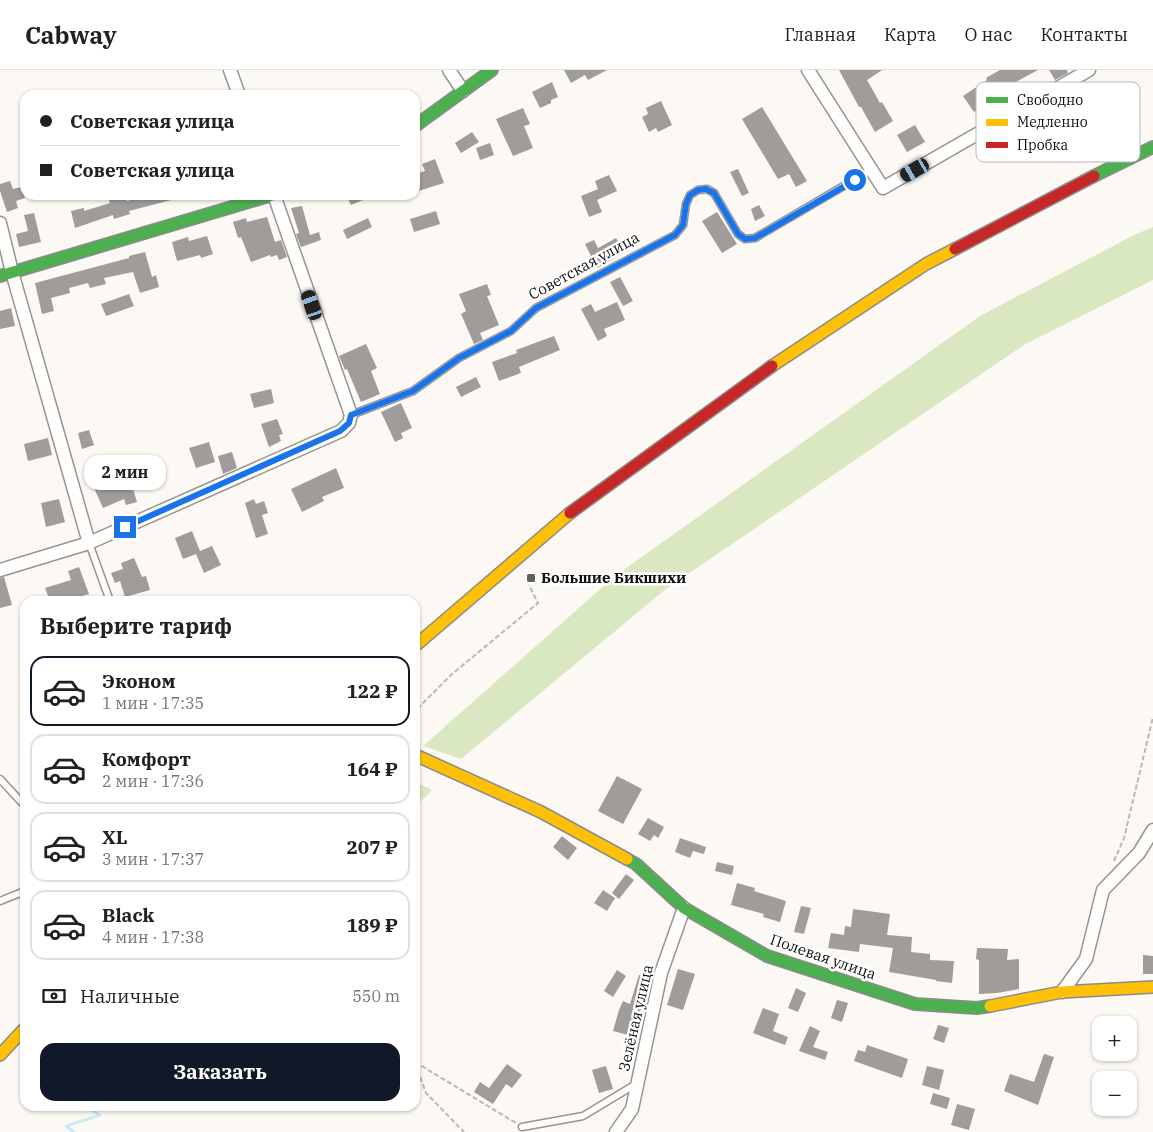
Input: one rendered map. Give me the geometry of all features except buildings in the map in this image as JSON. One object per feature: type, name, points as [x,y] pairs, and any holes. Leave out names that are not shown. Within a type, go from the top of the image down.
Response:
[{"type":"main road","points":[[420,122],[492,70]]},
{"type":"main road","points":[[1140,153],[1153,147]]},
{"type":"main road","points":[[420,642],[560,520],[748,382],[926,264],[1123,162]]},
{"type":"main road","points":[[6,274],[256,200]]},
{"type":"main road","name":"Полевая улица","points":[[420,757],[541,812],[636,864],[684,908],[768,956],[915,1004],[977,1008],[1062,992],[1153,987]]},
{"type":"main road","points":[[0,1055],[20,1033]]},
{"type":"street","points":[[230,70],[237,90]]},
{"type":"street","points":[[449,70],[463,91]]},
{"type":"street","points":[[808,70],[883,188],[976,132]]},
{"type":"street","points":[[1060,82],[1073,74],[1089,70]]},
{"type":"street","points":[[275,200],[351,415]]},
{"type":"street","points":[[0,223],[6,274],[89,543]]},
{"type":"street","name":"Советская улица","points":[[0,570],[89,543],[340,431],[349,423],[351,415]]},
{"type":"street","points":[[1062,992],[1086,959],[1102,890],[1139,853],[1153,830]]},
{"type":"street","name":"Зелёная улица","points":[[616,1132],[632,1109],[661,974],[684,908]]},
{"type":"lane","name":"Советская улица","points":[[351,415],[413,391],[459,358],[511,331],[536,308],[675,235],[683,225],[686,204],[690,195],[698,190],[706,189],[714,193],[738,234],[745,239],[755,238],[871,170]]},
{"type":"lane","points":[[89,543],[108,596]]},
{"type":"lane","points":[[0,779],[20,801]]},
{"type":"lane","points":[[0,901],[20,893]]},
{"type":"lane","points":[[522,1127],[582,1116],[637,1083]]},
{"type":"path","points":[[420,706],[452,674],[538,603],[529,585]]},
{"type":"path","points":[[1113,864],[1124,838],[1153,717]]},
{"type":"path","points":[[420,1066],[522,1127]]},
{"type":"path","points":[[420,1077],[426,1093],[464,1132]]},
{"type":"green space","points":[[1153,227],[1153,280],[1024,345],[666,589],[461,759],[423,746],[615,576],[980,316],[1134,235]]},
{"type":"green space","points":[[420,784],[432,790],[420,802]]},
{"type":"waterway","points":[[74,1132],[66,1126],[100,1115],[93,1111]]},
{"type":"traffic: fast","points":[[420,122],[492,70]]},
{"type":"traffic: fast","points":[[1140,153],[1153,147]]},
{"type":"traffic: fast","points":[[1094,176],[1122,162]]},
{"type":"traffic: fast","points":[[0,276],[255,200]]},
{"type":"traffic: fast","points":[[627,859],[636,864],[684,908],[767,956],[915,1004],[977,1008],[990,1006]]},
{"type":"traffic: slow","points":[[772,366],[926,264],[955,249]]},
{"type":"traffic: slow","points":[[420,642],[570,513]]},
{"type":"traffic: slow","points":[[420,757],[541,812],[627,859]]},
{"type":"traffic: slow","points":[[990,1006],[1062,992],[1153,987]]},
{"type":"traffic: slow","points":[[0,1055],[20,1033]]},
{"type":"traffic: jam","points":[[955,249],[1094,176]]},
{"type":"traffic: jam","points":[[570,513],[772,366]]},
{"type":"place","name":"Большие Бикшихи","points":[[531,578]]},
{"type":"route","points":[[125,527],[340,431],[349,423],[351,415],[413,391],[459,358],[511,331],[536,308],[675,235],[683,225],[686,216],[686,204],[690,195],[698,190],[706,189],[714,193],[738,234],[745,239],[755,238],[855,180]]}]
